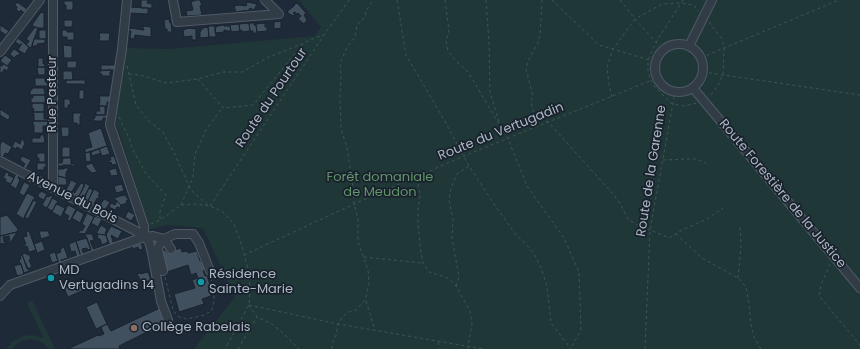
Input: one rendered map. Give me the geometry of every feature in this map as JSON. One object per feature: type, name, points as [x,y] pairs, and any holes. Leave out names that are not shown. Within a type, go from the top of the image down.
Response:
[{"type":"street","points":[[0,52],[40,0]]},
{"type":"street","name":"Rue Pasteur","points":[[51,187],[53,183],[53,0]]},
{"type":"street","points":[[127,0],[122,49],[110,125],[144,226],[144,237]]},
{"type":"street","points":[[173,0],[177,22],[279,14],[265,0]]},
{"type":"street","points":[[689,46],[712,0]]},
{"type":"street","points":[[682,44],[689,46],[696,50],[703,64],[703,72],[700,81],[693,88],[684,92],[675,92],[668,90],[654,80],[655,68],[652,60],[669,46],[682,44]]},
{"type":"street","name":"Route Forestière de la Justice","points":[[693,88],[860,288]]},
{"type":"street","name":"Avenue du Bois","points":[[0,161],[136,231],[144,237]]},
{"type":"street","points":[[163,271],[158,250],[159,245],[164,239],[175,234],[193,234],[199,243],[210,271]]},
{"type":"street","points":[[0,296],[10,285],[144,237],[153,236],[164,239],[171,249]]},
{"type":"street","points":[[144,237],[151,245],[161,301],[168,320]]},
{"type":"path","name":"Route du Pourtour","points":[[210,206],[349,0]]},
{"type":"path","points":[[332,349],[338,324],[342,317],[349,312],[356,310],[365,300],[369,284],[368,270],[358,242],[358,218],[354,204],[352,178],[347,148],[341,128],[340,64],[347,47],[355,37],[357,25],[365,17],[366,11],[374,0]]},
{"type":"path","points":[[397,0],[406,55],[469,166],[503,217],[516,235],[534,254],[542,268],[547,286],[551,323],[571,349],[581,330],[579,272],[564,238],[526,186],[508,138],[468,72],[448,51],[446,41],[449,31],[445,0]]},
{"type":"path","points":[[486,0],[490,92],[499,124]]},
{"type":"path","points":[[542,0],[540,35],[526,69],[533,96],[531,101],[533,111],[549,122],[613,194],[621,205],[628,219],[639,226],[669,238],[707,219],[722,208]]},
{"type":"path","points":[[552,0],[599,45],[652,60]]},
{"type":"path","points":[[620,0],[663,50]]},
{"type":"path","points":[[660,0],[662,4]]},
{"type":"path","points":[[672,104],[658,91],[647,67],[652,60],[656,42],[683,0]]},
{"type":"path","points":[[700,56],[705,56],[839,0]]},
{"type":"path","points":[[612,97],[607,66],[613,49],[635,19],[662,4],[693,4],[704,15],[722,39],[724,48],[723,75]]},
{"type":"path","points":[[129,74],[140,75],[166,84],[198,79],[223,72],[242,72],[269,57],[324,35]]},
{"type":"path","points":[[144,226],[160,220],[181,205],[193,177],[195,154],[206,130],[223,108],[254,105],[302,44]]},
{"type":"path","points":[[125,61],[136,105],[149,121],[163,132],[175,154],[189,186],[210,206]]},
{"type":"path","points":[[703,72],[860,95]]},
{"type":"path","points":[[198,79],[223,108]]},
{"type":"path","name":"Route du Vertugadin","points":[[244,255],[354,204],[464,156],[654,80]]},
{"type":"path","name":"Route de la Garenne","points":[[645,349],[650,230],[675,92]]},
{"type":"path","points":[[119,117],[133,150],[146,174],[166,196],[160,211],[160,220]]},
{"type":"path","points":[[662,160],[697,159],[706,163]]},
{"type":"path","points":[[456,286],[459,277],[452,238],[453,219],[449,200],[451,188],[457,174],[469,166]]},
{"type":"path","points":[[417,177],[420,195],[418,223],[423,263],[429,272],[448,278],[456,286],[470,311],[472,324],[468,349]]},
{"type":"path","points":[[181,205],[196,204],[210,206],[223,212],[234,224],[242,246],[249,273],[249,305],[225,349]]},
{"type":"path","points":[[738,278],[741,246],[740,225]]},
{"type":"path","points":[[676,234],[702,258],[738,278],[746,287],[751,326],[754,337],[761,349]]},
{"type":"path","points":[[833,256],[819,296],[860,345]]},
{"type":"path","points":[[364,257],[423,263]]},
{"type":"path","points":[[163,271],[173,310],[178,317],[186,319],[205,315],[212,310],[214,305],[214,292],[210,271]]},
{"type":"path","points":[[365,300],[375,331]]},
{"type":"path","points":[[249,305],[257,317],[272,324],[299,349]]},
{"type":"path","points":[[249,305],[375,331],[484,349]]},
{"type":"path","points":[[238,349],[257,317]]},
{"type":"path","points":[[438,341],[440,349]]},
{"type":"green space","name":"Forêt domaniale de Meudon","points":[[299,0],[860,0],[860,349],[194,349],[235,297],[203,228],[169,225],[150,229],[116,123],[123,48],[170,49],[315,36],[321,27]]},
{"type":"green space","points":[[32,300],[55,349],[49,349],[42,342],[30,339],[19,342],[12,349],[6,349],[12,342],[23,336],[33,335],[44,338],[27,303]]},
{"type":"building","points":[[141,0],[148,0],[147,3],[152,4],[152,8],[141,8]]},
{"type":"building","points":[[200,0],[202,15],[187,16],[186,11],[193,10],[191,2]]},
{"type":"building","points":[[64,1],[73,1],[73,10],[66,10]]},
{"type":"building","points":[[17,2],[27,9],[24,13],[21,10],[20,12],[16,10],[17,7],[15,5]]},
{"type":"building","points":[[247,2],[257,4],[254,10],[250,8],[248,11],[243,10],[243,12],[236,12],[234,6],[246,6]]},
{"type":"building","points":[[294,3],[297,3],[306,13],[304,15],[307,20],[304,24],[298,19],[301,16],[298,13],[293,13],[295,15],[293,16],[287,12],[295,5]]},
{"type":"building","points":[[130,7],[148,8],[148,14],[129,13]]},
{"type":"building","points":[[41,12],[44,13],[44,28],[36,28],[32,25]]},
{"type":"building","points":[[169,19],[172,32],[167,32],[167,29],[165,29],[164,20]]},
{"type":"building","points":[[64,20],[73,20],[72,27],[64,26]]},
{"type":"building","points":[[281,21],[281,28],[274,29],[274,22]]},
{"type":"building","points":[[249,23],[254,23],[254,25],[256,25],[257,33],[250,31]]},
{"type":"building","points":[[249,23],[250,31],[240,31],[239,24]]},
{"type":"building","points":[[265,23],[267,31],[257,32],[256,24]]},
{"type":"building","points":[[239,24],[240,31],[231,32],[230,25]]},
{"type":"building","points":[[0,25],[9,31],[6,35],[0,31]]},
{"type":"building","points":[[224,25],[230,26],[231,31],[224,30],[224,32],[215,33],[215,27]]},
{"type":"building","points":[[143,26],[151,27],[151,37],[135,35],[134,39],[130,38],[131,31],[129,31],[129,28],[144,30]]},
{"type":"building","points":[[208,26],[215,26],[216,37],[209,37]]},
{"type":"building","points":[[35,27],[38,28],[31,48],[26,45],[29,41],[26,39]]},
{"type":"building","points":[[208,27],[209,37],[200,38],[200,32],[203,28]]},
{"type":"building","points":[[189,28],[196,29],[196,40],[192,40],[192,36],[184,37],[183,30]]},
{"type":"building","points":[[39,30],[46,30],[46,39],[39,39]]},
{"type":"building","points":[[62,30],[74,32],[74,40],[67,40],[67,37],[62,37]]},
{"type":"building","points":[[100,33],[110,33],[109,41],[99,41]]},
{"type":"building","points":[[18,38],[29,47],[25,54],[18,50],[22,43],[20,45],[15,42]]},
{"type":"building","points":[[34,39],[45,39],[45,43],[32,46]]},
{"type":"building","points":[[63,45],[72,46],[72,58],[64,58]]},
{"type":"building","points":[[14,49],[20,53],[14,58],[10,54]]},
{"type":"building","points":[[5,55],[12,60],[7,66],[0,61]]},
{"type":"building","points":[[38,58],[43,58],[43,64],[45,64],[45,67],[38,67]]},
{"type":"building","points":[[67,61],[77,61],[76,68],[67,68]]},
{"type":"building","points":[[4,64],[9,67],[7,71],[4,69],[1,74],[0,65],[2,66]]},
{"type":"building","points":[[101,65],[116,65],[116,70],[101,70]]},
{"type":"building","points":[[37,67],[45,67],[45,75],[38,75]]},
{"type":"building","points":[[111,70],[110,76],[102,76],[102,74],[100,74],[100,71]]},
{"type":"building","points":[[63,71],[72,71],[73,80],[63,80]]},
{"type":"building","points":[[35,78],[45,78],[48,86],[35,86]]},
{"type":"building","points":[[66,80],[85,80],[85,85],[66,84]]},
{"type":"building","points":[[32,88],[44,88],[45,95],[30,95],[30,90],[32,90]]},
{"type":"building","points":[[79,90],[84,90],[84,99],[79,99]]},
{"type":"building","points":[[33,95],[45,95],[45,103],[31,103],[31,98],[33,98]]},
{"type":"building","points":[[99,96],[112,96],[111,102],[107,102],[107,106],[99,106]]},
{"type":"building","points":[[64,99],[70,99],[71,102],[70,105],[68,105],[68,108],[64,108]]},
{"type":"building","points":[[32,103],[44,103],[44,112],[33,112],[34,109],[32,108]]},
{"type":"building","points":[[99,106],[105,106],[105,115],[96,115],[96,111],[100,111]]},
{"type":"building","points":[[0,109],[9,115],[10,117],[8,120],[0,115]]},
{"type":"building","points":[[33,112],[44,112],[44,119],[48,119],[48,121],[34,121]]},
{"type":"building","points":[[73,113],[81,113],[80,125],[73,123]]},
{"type":"building","points":[[95,115],[109,115],[108,118],[103,118],[103,121],[94,121],[93,119],[95,118]]},
{"type":"building","points":[[33,121],[48,121],[48,126],[43,126],[43,133],[34,133]]},
{"type":"building","points":[[61,127],[69,127],[69,136],[62,137]]},
{"type":"building","points":[[101,128],[107,146],[85,153],[85,149],[92,147],[88,133]]},
{"type":"building","points":[[40,135],[44,135],[44,143],[32,143],[32,138],[40,138]]},
{"type":"building","points":[[22,138],[25,143],[22,150],[17,147],[16,149],[12,147],[15,141],[20,144]]},
{"type":"building","points":[[2,141],[12,147],[8,154],[5,153],[3,157],[0,156],[0,145]]},
{"type":"building","points":[[107,146],[110,154],[102,156],[99,149]]},
{"type":"building","points":[[62,147],[70,147],[70,157],[62,157]]},
{"type":"building","points":[[99,149],[101,153],[92,156],[91,152]]},
{"type":"building","points":[[90,152],[91,161],[86,162],[85,153]]},
{"type":"building","points":[[45,153],[45,162],[39,162],[37,154]]},
{"type":"building","points":[[22,156],[31,160],[26,169],[23,167],[25,164],[20,160]]},
{"type":"building","points":[[114,156],[117,164],[112,165],[111,162],[108,163],[108,161],[111,160],[110,157]]},
{"type":"building","points":[[63,158],[71,158],[71,164],[75,164],[75,166],[58,166],[58,163],[62,163]]},
{"type":"building","points":[[37,163],[46,163],[44,170],[37,170]]},
{"type":"building","points":[[92,163],[97,172],[92,173],[86,167],[86,165]]},
{"type":"building","points":[[68,168],[66,178],[58,176],[58,169]]},
{"type":"building","points":[[116,168],[118,175],[111,176],[109,170]]},
{"type":"building","points":[[6,172],[14,178],[11,184],[3,178]]},
{"type":"building","points":[[16,174],[19,176],[18,178],[20,180],[16,189],[10,185]]},
{"type":"building","points":[[58,176],[66,178],[67,185],[58,185]]},
{"type":"building","points":[[71,180],[77,183],[71,193],[66,190]]},
{"type":"building","points":[[24,182],[30,185],[24,196],[19,193]]},
{"type":"building","points":[[81,183],[85,185],[79,196],[74,194]]},
{"type":"building","points":[[85,183],[90,186],[83,199],[79,196]]},
{"type":"building","points":[[122,184],[124,191],[116,193],[114,186]]},
{"type":"building","points":[[89,188],[93,190],[88,201],[84,199]]},
{"type":"building","points":[[94,189],[100,193],[98,196],[100,196],[94,204],[88,201]]},
{"type":"building","points":[[41,191],[47,194],[44,200],[38,197],[39,192],[40,193]]},
{"type":"building","points":[[27,193],[35,197],[24,219],[16,214]]},
{"type":"building","points":[[50,195],[53,197],[47,208],[42,205],[47,196],[49,197]]},
{"type":"building","points":[[125,195],[128,198],[126,201],[127,203],[121,205],[114,198]]},
{"type":"building","points":[[52,198],[58,201],[52,211],[47,208]]},
{"type":"building","points":[[104,199],[110,202],[105,210],[99,207]]},
{"type":"building","points":[[33,200],[37,202],[28,219],[24,217]]},
{"type":"building","points":[[117,201],[121,205],[120,208],[117,207],[115,210],[109,207],[111,203],[115,205]]},
{"type":"building","points":[[56,204],[65,208],[61,217],[52,212]]},
{"type":"building","points":[[68,205],[76,209],[70,221],[67,220],[69,216],[64,213]]},
{"type":"building","points":[[77,210],[84,214],[80,223],[72,218]]},
{"type":"building","points":[[128,211],[135,215],[131,221],[125,217]]},
{"type":"building","points":[[87,213],[94,217],[85,234],[78,233],[80,230],[82,231],[85,226],[82,224]]},
{"type":"building","points":[[7,215],[18,229],[17,232],[0,236],[0,217]]},
{"type":"building","points":[[95,216],[102,219],[98,227],[91,223]]},
{"type":"building","points":[[101,225],[107,229],[105,233],[107,234],[106,235],[96,234]]},
{"type":"building","points":[[111,226],[122,231],[118,239],[111,235],[114,245],[110,246],[106,235]]},
{"type":"building","points":[[29,231],[36,250],[29,252],[27,246],[25,247],[24,245],[26,244],[23,237],[27,236],[26,232]]},
{"type":"building","points":[[39,231],[48,231],[50,236],[41,239]]},
{"type":"building","points":[[17,232],[11,242],[7,243],[7,241],[10,241],[9,236],[3,237],[4,242],[6,243],[0,244],[0,236]]},
{"type":"building","points":[[85,234],[92,234],[94,240],[90,241],[95,252],[92,253]]},
{"type":"building","points":[[97,234],[106,235],[108,242],[102,245]]},
{"type":"building","points":[[87,238],[91,249],[82,249],[84,255],[81,257],[76,241]]},
{"type":"building","points":[[42,241],[45,250],[37,253],[34,244]]},
{"type":"building","points":[[76,241],[81,257],[77,258],[75,251],[71,252],[69,244]]},
{"type":"building","points":[[141,243],[143,249],[139,250],[138,247],[133,249],[132,246]]},
{"type":"building","points":[[64,247],[68,258],[61,260],[62,263],[59,264],[56,254],[61,252],[60,250]]},
{"type":"building","name":"Résidence Sainte-Marie","points":[[181,248],[182,252],[187,251],[188,253],[197,251],[200,261],[203,261],[206,270],[203,271],[205,276],[207,275],[211,296],[202,299],[204,304],[179,312],[174,294],[195,288],[192,280],[198,278],[196,273],[191,275],[188,265],[167,272],[161,253],[165,250],[167,252]]},
{"type":"building","points":[[55,252],[58,261],[52,263],[49,254]]},
{"type":"building","points":[[26,253],[27,255],[29,254],[31,259],[29,260],[32,267],[27,269],[22,254]]},
{"type":"building","points":[[22,255],[29,271],[24,273],[19,260],[21,259],[20,256]]},
{"type":"building","points":[[21,264],[24,273],[17,276],[14,266]]},
{"type":"building","points":[[148,272],[151,280],[142,283],[137,274]]},
{"type":"building","points":[[81,279],[86,289],[68,297],[64,288]]},
{"type":"building","points":[[131,280],[133,285],[126,290],[122,283]]},
{"type":"building","points":[[97,302],[107,324],[96,329],[86,307]]},
{"type":"building","points":[[160,308],[168,324],[150,333],[149,331],[119,346],[120,349],[68,349],[98,335],[104,334],[101,327],[107,324],[111,331]]},
{"type":"place","name":"MD Vertugadins 14","points":[[51,278]]},
{"type":"place","name":"Résidence Sainte-Marie","points":[[201,282]]},
{"type":"place","name":"Collège Rabelais","points":[[134,328]]}]
